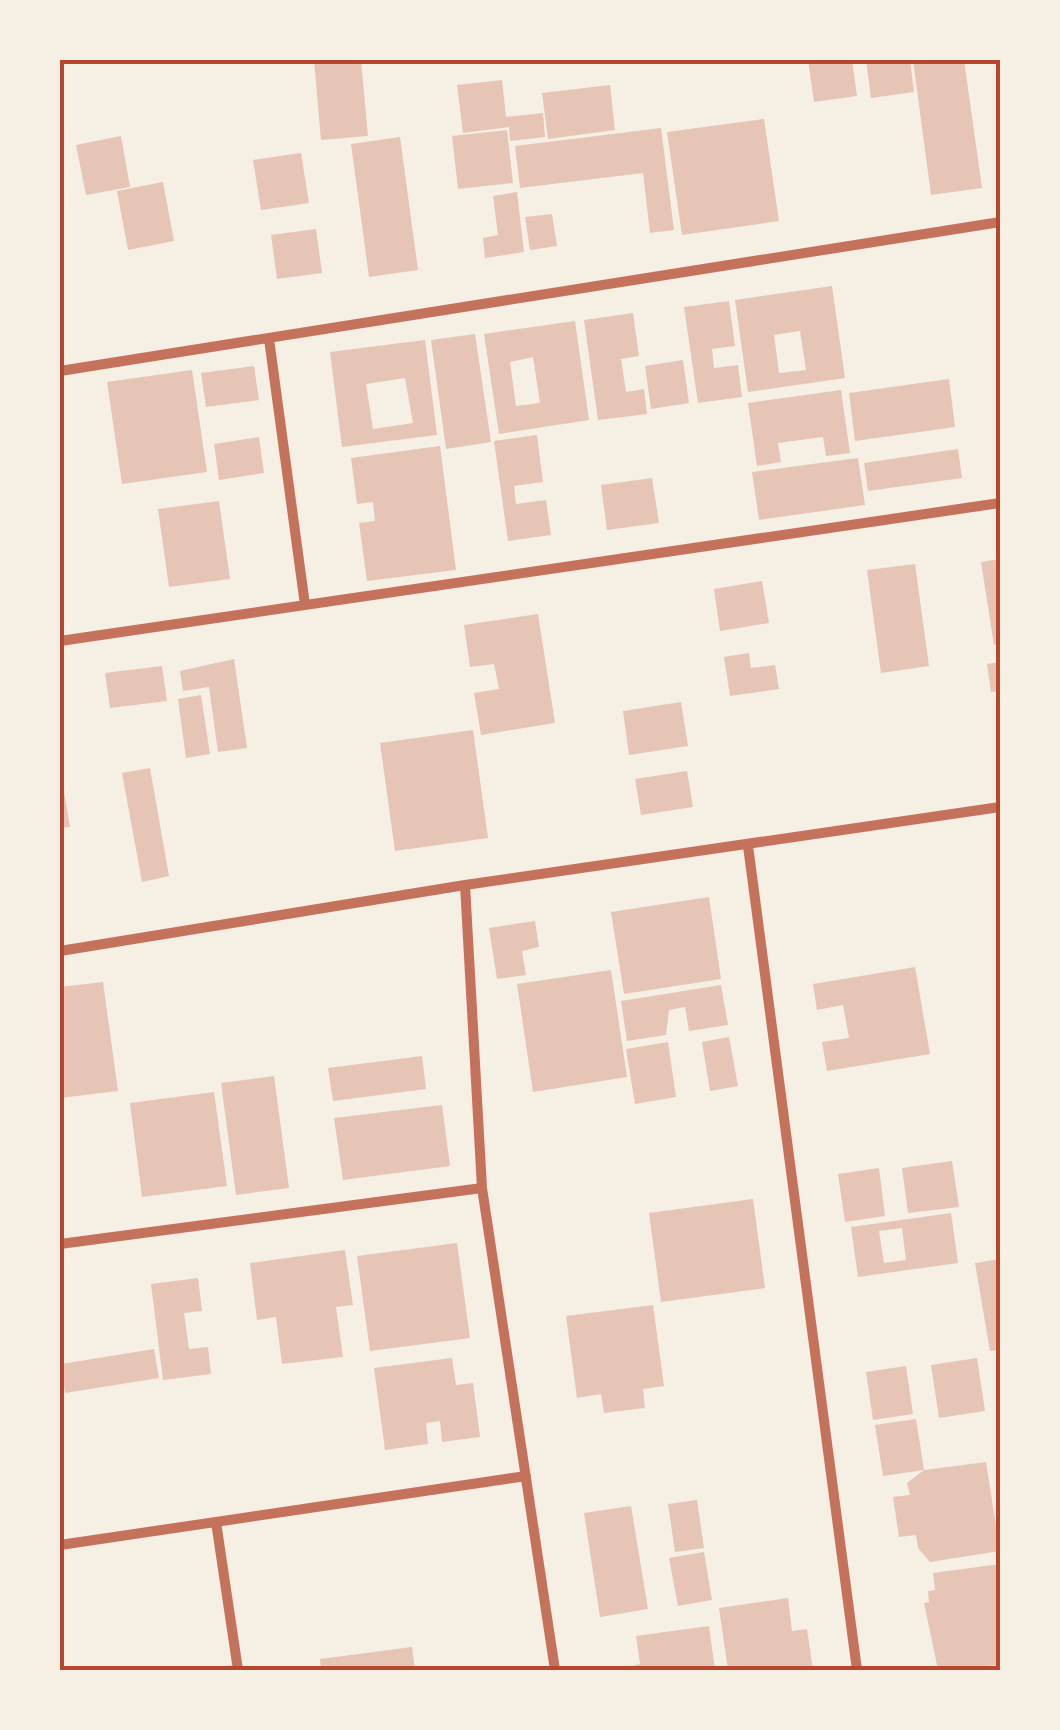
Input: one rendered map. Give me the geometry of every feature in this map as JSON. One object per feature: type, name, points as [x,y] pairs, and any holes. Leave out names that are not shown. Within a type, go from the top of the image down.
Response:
[{"type":"street","points":[[60,371],[1000,222]]},
{"type":"street","points":[[269,339],[305,605]]},
{"type":"street","points":[[60,641],[1000,503]]},
{"type":"street","points":[[60,950],[465,885],[1000,808]]},
{"type":"street","points":[[748,846],[857,1670]]},
{"type":"street","points":[[465,885],[482,1188],[555,1670]]},
{"type":"street","points":[[60,1244],[482,1188]]},
{"type":"street","points":[[60,1546],[526,1476]]},
{"type":"street","points":[[216,1522],[238,1670]]},
{"type":"building","points":[[314,60],[361,60],[368,136],[321,140]]},
{"type":"building","points":[[808,60],[852,60],[857,96],[814,102]]},
{"type":"building","points":[[866,60],[910,60],[914,92],[871,98]]},
{"type":"building","points":[[913,60],[964,60],[982,188],[931,195]]},
{"type":"building","points":[[502,80],[506,117],[543,113],[545,137],[510,141],[509,127],[463,133],[457,85]]},
{"type":"building","points":[[610,85],[615,130],[548,139],[542,93]]},
{"type":"building","points":[[764,119],[779,221],[682,235],[667,132]]},
{"type":"building","points":[[661,128],[674,230],[650,233],[643,173],[520,188],[515,146]]},
{"type":"building","points":[[507,130],[513,183],[458,189],[452,136]]},
{"type":"building","points":[[121,136],[130,187],[86,195],[76,145]]},
{"type":"building","points":[[400,137],[418,270],[369,277],[351,144]]},
{"type":"building","points":[[301,153],[309,203],[261,210],[253,160]]},
{"type":"building","points":[[163,182],[174,241],[128,250],[117,191]]},
{"type":"building","points":[[517,192],[524,252],[485,258],[483,238],[498,235],[493,196]]},
{"type":"building","points":[[552,214],[557,246],[530,250],[525,217]]},
{"type":"building","points":[[316,229],[322,273],[277,279],[271,235]]},
{"type":"building","points":[[832,286],[845,378],[748,392],[735,300]],"holes":[[[800,331],[806,370],[779,373],[774,335]]]},
{"type":"building","points":[[729,301],[735,346],[712,349],[714,368],[738,365],[742,397],[698,403],[684,307]]},
{"type":"building","points":[[633,313],[639,356],[621,359],[626,392],[644,389],[647,414],[598,420],[584,320]]},
{"type":"building","points":[[575,321],[589,420],[499,434],[484,334]],"holes":[[[533,357],[540,403],[516,406],[510,362]]]},
{"type":"building","points":[[475,334],[491,442],[446,449],[431,340]]},
{"type":"building","points":[[425,340],[437,435],[342,447],[330,352]],"holes":[[[405,378],[413,423],[373,429],[366,384]]]},
{"type":"building","points":[[683,360],[689,403],[651,409],[645,366]]},
{"type":"building","points":[[254,366],[259,400],[206,407],[201,373]]},
{"type":"building","points":[[192,370],[207,472],[122,484],[107,382]]},
{"type":"building","points":[[949,379],[955,427],[855,441],[849,393]]},
{"type":"building","points":[[841,390],[850,453],[826,456],[823,437],[778,443],[781,462],[757,466],[748,403]]},
{"type":"building","points":[[537,435],[543,482],[514,486],[516,504],[546,500],[551,535],[508,541],[494,441]]},
{"type":"building","points":[[259,437],[264,473],[219,480],[214,444]]},
{"type":"building","points":[[440,446],[456,570],[367,581],[359,523],[375,521],[373,502],[357,504],[351,458]]},
{"type":"building","points":[[958,449],[962,478],[868,491],[864,463]]},
{"type":"building","points":[[858,458],[865,505],[759,520],[752,472]]},
{"type":"building","points":[[652,478],[659,523],[607,530],[601,485]]},
{"type":"building","points":[[219,501],[230,579],[169,587],[158,509]]},
{"type":"building","points":[[1000,559],[1000,644],[994,645],[981,562]]},
{"type":"building","points":[[915,564],[929,666],[881,673],[867,570]]},
{"type":"building","points":[[762,581],[769,623],[720,631],[714,589]]},
{"type":"building","points":[[538,614],[555,723],[481,735],[474,693],[499,689],[494,664],[470,667],[464,625]]},
{"type":"building","points":[[749,653],[751,668],[775,665],[779,689],[730,696],[724,657]]},
{"type":"building","points":[[234,659],[247,748],[218,752],[209,687],[183,691],[180,671]]},
{"type":"building","points":[[1000,662],[1000,691],[991,692],[987,664]]},
{"type":"building","points":[[162,666],[167,701],[110,708],[105,673]]},
{"type":"building","points":[[201,695],[210,754],[186,758],[178,699]]},
{"type":"building","points":[[681,702],[688,746],[629,755],[623,711]]},
{"type":"building","points":[[473,730],[488,838],[395,851],[380,743]]},
{"type":"building","points":[[60,767],[70,827],[60,828]]},
{"type":"building","points":[[150,768],[169,876],[142,882],[122,773]]},
{"type":"building","points":[[687,771],[693,807],[641,815],[635,779]]},
{"type":"building","points":[[709,897],[721,979],[624,994],[611,912]]},
{"type":"building","points":[[535,921],[539,947],[522,951],[526,975],[497,979],[489,928]]},
{"type":"building","points":[[915,967],[930,1054],[827,1071],[822,1042],[849,1038],[843,1005],[817,1010],[813,984]]},
{"type":"building","points":[[611,970],[627,1077],[533,1092],[517,984]]},
{"type":"building","points":[[103,982],[118,1091],[60,1098],[60,987]]},
{"type":"building","points":[[721,985],[728,1025],[689,1031],[685,1007],[669,1010],[666,1035],[627,1041],[621,1001]]},
{"type":"building","points":[[729,1037],[738,1086],[710,1091],[702,1042]]},
{"type":"building","points":[[668,1042],[676,1097],[635,1104],[626,1049]]},
{"type":"building","points":[[422,1056],[426,1089],[333,1101],[328,1068]]},
{"type":"building","points":[[274,1076],[289,1188],[236,1195],[221,1083]]},
{"type":"building","points":[[214,1092],[227,1186],[142,1197],[130,1103]]},
{"type":"building","points":[[442,1105],[450,1166],[343,1180],[334,1118]]},
{"type":"building","points":[[952,1161],[959,1207],[908,1213],[902,1168]]},
{"type":"building","points":[[879,1168],[885,1216],[845,1222],[838,1174]]},
{"type":"building","points":[[753,1199],[765,1288],[661,1302],[649,1213]]},
{"type":"building","points":[[951,1213],[958,1263],[858,1277],[851,1227]],"holes":[[[902,1228],[906,1260],[884,1263],[879,1231]]]},
{"type":"building","points":[[457,1243],[470,1338],[370,1351],[357,1256]]},
{"type":"building","points":[[345,1250],[353,1305],[336,1307],[343,1357],[282,1364],[276,1317],[257,1320],[250,1263]]},
{"type":"building","points":[[1000,1259],[1000,1350],[990,1351],[975,1263]]},
{"type":"building","points":[[198,1278],[202,1311],[184,1313],[189,1349],[208,1347],[211,1374],[163,1380],[151,1284]]},
{"type":"building","points":[[653,1305],[664,1386],[643,1389],[645,1408],[604,1413],[601,1394],[577,1398],[566,1316]]},
{"type":"building","points":[[154,1349],[159,1378],[65,1393],[61,1364]]},
{"type":"building","points":[[452,1358],[456,1385],[473,1383],[480,1437],[442,1442],[440,1421],[426,1423],[428,1444],[385,1450],[374,1368]]},
{"type":"building","points":[[977,1358],[985,1411],[939,1418],[931,1365]]},
{"type":"building","points":[[906,1366],[913,1414],[873,1420],[866,1372]]},
{"type":"building","points":[[916,1419],[924,1470],[883,1476],[875,1425]]},
{"type":"building","points":[[986,1462],[1000,1551],[930,1562],[918,1548],[916,1535],[899,1537],[893,1497],[910,1495],[907,1483],[924,1470]]},
{"type":"building","points":[[697,1500],[704,1548],[675,1552],[668,1504]]},
{"type":"building","points":[[631,1506],[648,1609],[600,1617],[584,1513]]},
{"type":"building","points":[[704,1552],[712,1600],[678,1606],[669,1558]]},
{"type":"building","points":[[1000,1564],[1000,1665],[938,1670],[924,1603],[929,1602],[928,1591],[935,1590],[933,1573]]},
{"type":"building","points":[[788,1598],[792,1631],[807,1629],[813,1670],[728,1670],[719,1608]]},
{"type":"building","points":[[709,1626],[715,1670],[613,1670],[640,1664],[636,1636]]},
{"type":"building","points":[[412,1647],[415,1670],[321,1670],[320,1659]]}]
